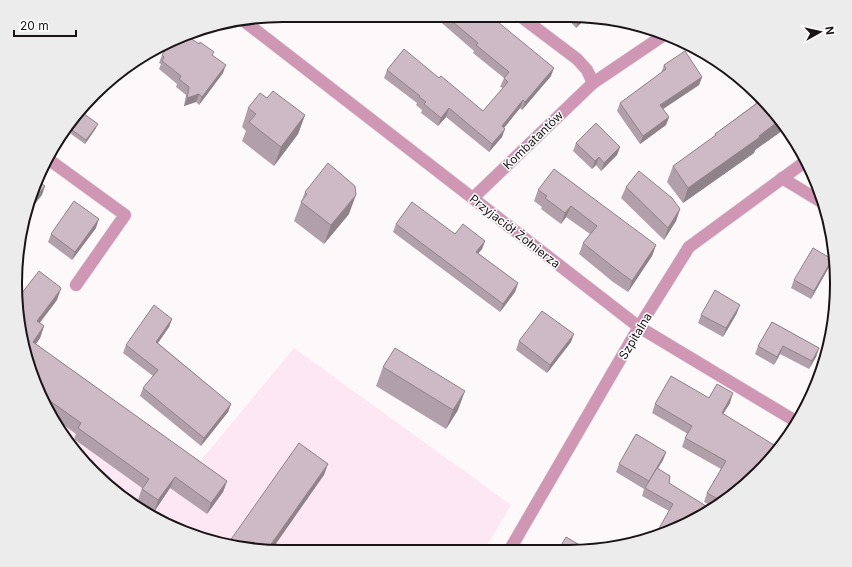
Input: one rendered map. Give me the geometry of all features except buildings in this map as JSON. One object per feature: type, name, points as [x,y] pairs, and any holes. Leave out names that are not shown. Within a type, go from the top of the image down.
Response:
[{"type":"street","points":[[528,22],[577,59],[587,70],[593,83]]},
{"type":"street","name":"Przyjaciół Żołnierza","points":[[248,24],[639,327],[792,419]]},
{"type":"street","name":"Kombatantów","points":[[473,198],[593,83],[659,38]]},
{"type":"street","points":[[52,162],[125,215],[76,285]]},
{"type":"street","name":"Szpitalna","points":[[512,545],[639,327],[688,247],[801,164]]},
{"type":"street","points":[[782,178],[816,199]]},
{"type":"shaded area","points":[[294,348],[511,505],[488,545],[284,545],[249,543],[199,531],[168,518],[138,501],[111,480],[87,456],[66,429],[57,414],[42,384],[32,356],[193,470]]}]
